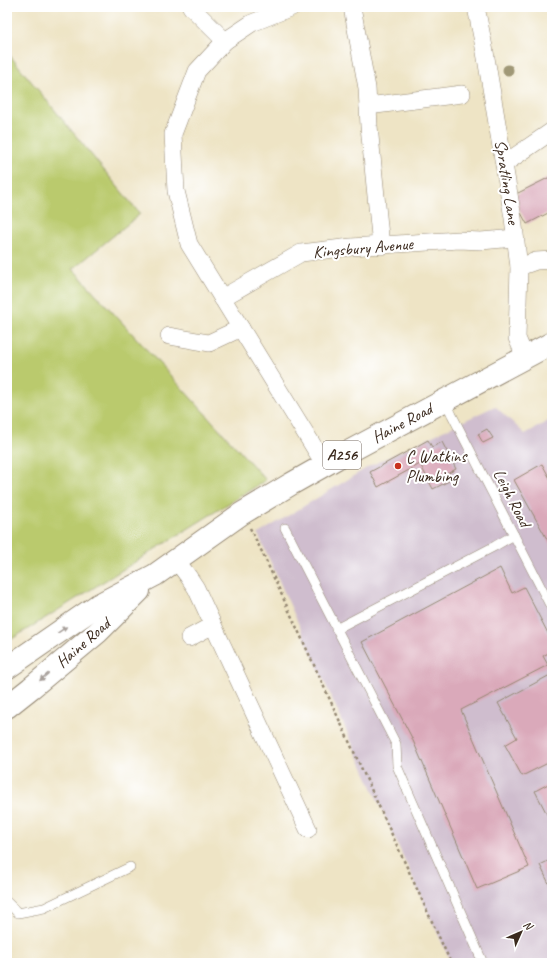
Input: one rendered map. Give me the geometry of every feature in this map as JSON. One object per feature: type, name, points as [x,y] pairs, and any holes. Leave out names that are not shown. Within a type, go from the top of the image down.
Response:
[{"type":"main road","name":"Haine Road","points":[[7,668],[98,605],[155,574],[241,514],[291,484],[552,343]]},
{"type":"main road","name":"Haine Road","points":[[7,706],[98,632],[155,574]]},
{"type":"street","points":[[191,7],[224,41]]},
{"type":"street","points":[[292,7],[252,23],[224,41],[197,71],[173,134],[176,191],[189,244],[325,465]]},
{"type":"street","points":[[352,7],[367,88],[369,126],[381,246]]},
{"type":"street","name":"Spratling Lane","points":[[476,7],[504,164],[515,238],[519,267],[517,338],[525,357]]},
{"type":"street","points":[[368,106],[462,94]]},
{"type":"street","points":[[504,164],[552,131]]},
{"type":"street","name":"Kingsbury Avenue","points":[[222,298],[301,253],[459,240],[481,241],[515,238]]},
{"type":"street","points":[[519,267],[536,261],[552,260]]},
{"type":"street","points":[[169,336],[209,343],[241,328]]},
{"type":"street","points":[[176,560],[196,588],[308,829]]},
{"type":"street","points":[[189,638],[213,626]]},
{"type":"lane","name":"Leigh Road","points":[[445,400],[552,609]]},
{"type":"lane","points":[[285,528],[396,744],[397,766],[483,963]]},
{"type":"lane","points":[[336,629],[514,535]]},
{"type":"lane","points":[[7,902],[18,914],[44,908],[130,867]]},
{"type":"path","points":[[241,514],[262,552],[451,963]]},
{"type":"shaded area","points":[[495,406],[525,434],[552,419],[552,963],[451,963],[258,534],[370,466]]},
{"type":"green space","points":[[7,52],[140,214],[73,269],[266,480],[7,642]]},
{"type":"building","points":[[552,176],[552,211],[527,224],[512,196]]},
{"type":"building","points":[[552,267],[552,279],[547,269]]},
{"type":"building","points":[[487,429],[493,438],[483,443],[478,434]]},
{"type":"building","name":"C Watkins Plumbing","points":[[428,440],[432,447],[442,442],[456,469],[445,475],[449,481],[433,489],[420,464],[378,487],[370,472]]},
{"type":"building","points":[[542,464],[552,482],[552,548],[514,480]]},
{"type":"building","points":[[500,568],[512,593],[524,587],[552,641],[552,651],[543,656],[548,665],[461,710],[529,867],[477,889],[411,736],[362,642]]},
{"type":"building","points":[[552,674],[552,761],[522,776],[505,745],[517,738],[498,703]]},
{"type":"building","points":[[552,782],[552,824],[535,791]]},
{"type":"building","points":[[552,859],[552,890],[540,865]]},
{"type":"place","name":"C Watkins Plumbing","points":[[398,466]]}]
